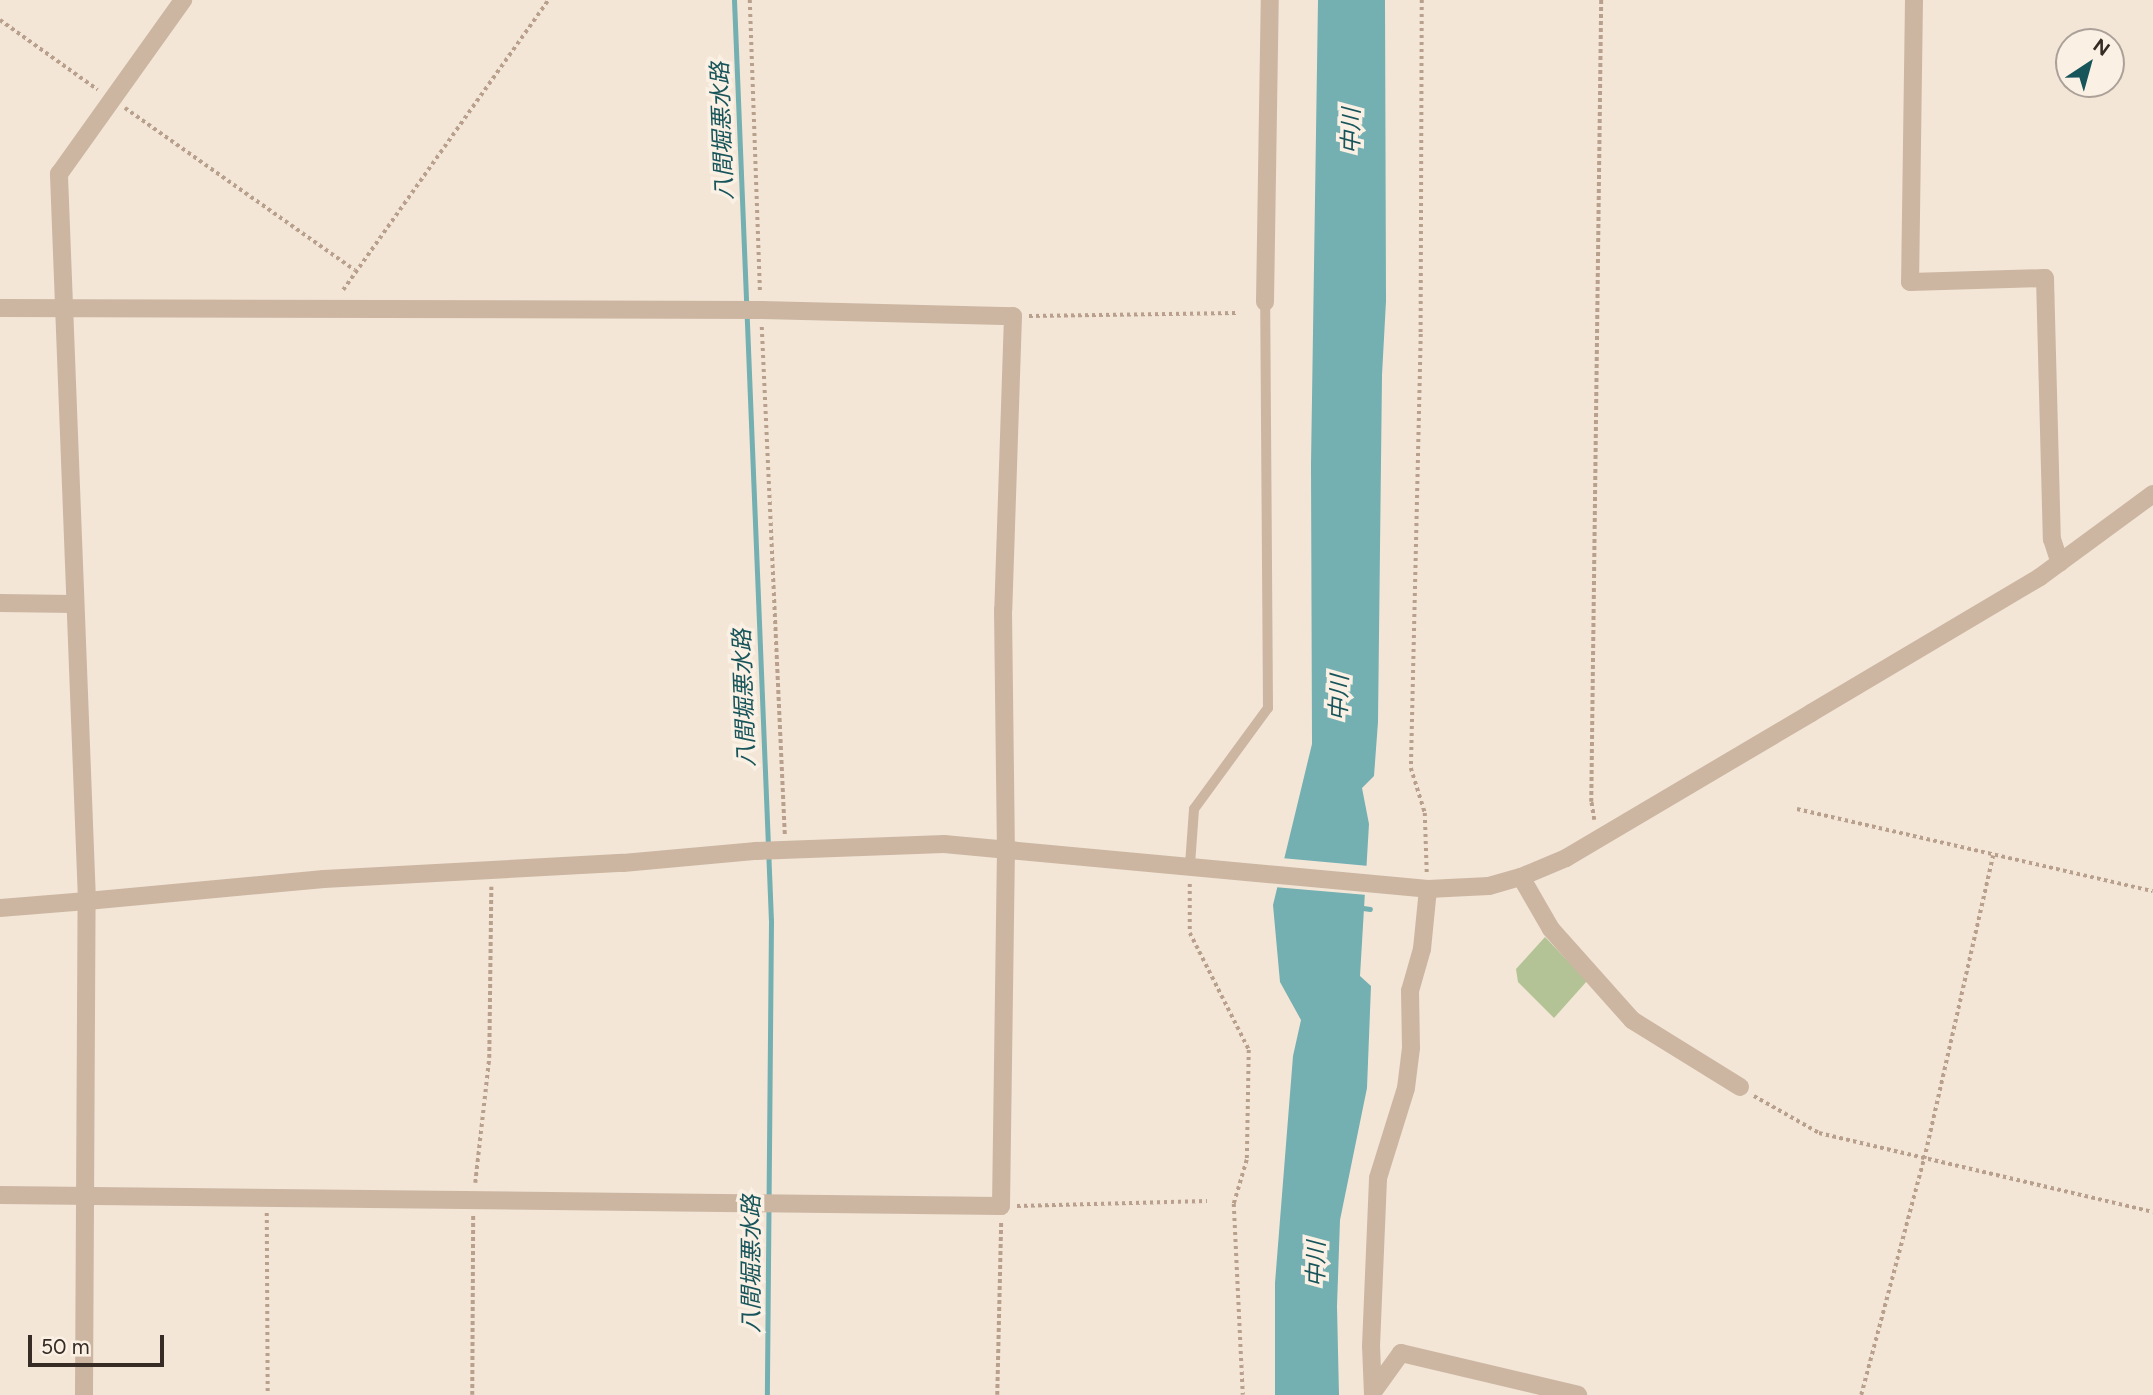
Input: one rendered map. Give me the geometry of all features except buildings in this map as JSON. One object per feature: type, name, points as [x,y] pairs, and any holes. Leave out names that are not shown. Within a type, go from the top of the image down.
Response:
[{"type":"street","points":[[84,1395],[87,901],[59,174],[183,0]]},
{"type":"street","points":[[1265,302],[1270,0]]},
{"type":"street","points":[[1914,0],[1910,282],[2045,278],[2052,539],[2060,563]]},
{"type":"street","points":[[0,308],[761,310],[1013,316],[1003,610],[1006,848],[1001,1206],[0,1195]]},
{"type":"street","points":[[0,908],[324,879],[491,871],[756,851],[944,844],[1424,888],[1489,886],[1521,877],[1597,840],[2060,563],[2153,494]]},
{"type":"street","points":[[0,603],[74,604]]},
{"type":"street","points":[[1521,877],[1551,929],[1632,1020],[1740,1087]]},
{"type":"street","points":[[1373,1393],[1371,1346],[1378,1178],[1384,1150],[1406,1088],[1410,1048],[1410,991],[1422,949],[1424,888]]},
{"type":"street","points":[[1373,1393],[1401,1353],[1578,1395]]},
{"type":"lane","points":[[1194,865],[1194,809],[1268,708],[1265,302]]},
{"type":"path","points":[[331,310],[355,270],[548,0]]},
{"type":"path","points":[[750,0],[783,850]]},
{"type":"path","points":[[1422,0],[1421,334],[1411,768],[1425,813],[1424,888]]},
{"type":"path","points":[[1597,840],[1591,802],[1601,0]]},
{"type":"path","points":[[0,20],[355,270]]},
{"type":"path","points":[[1013,316],[1236,313]]},
{"type":"path","points":[[1797,809],[2153,891]]},
{"type":"path","points":[[1861,1395],[1924,1159],[1993,856]]},
{"type":"path","points":[[1194,865],[1190,933],[1249,1050],[1247,1160],[1234,1204],[1243,1395]]},
{"type":"path","points":[[472,1395],[473,1200],[489,1058],[491,871]]},
{"type":"path","points":[[1740,1087],[1819,1133],[2153,1212]]},
{"type":"path","points":[[267,1197],[268,1395]]},
{"type":"path","points":[[997,1395],[1001,1206],[1208,1201]]},
{"type":"green space","points":[[1545,937],[1587,981],[1554,1018],[1518,982],[1516,969]]},
{"type":"water","name":"中川","points":[[1318,0],[1385,0],[1386,301],[1382,375],[1378,722],[1374,776],[1362,788],[1369,824],[1360,976],[1371,986],[1367,1088],[1340,1220],[1337,1306],[1339,1395],[1275,1395],[1275,1283],[1293,1056],[1301,1020],[1280,982],[1273,905],[1312,744],[1311,465]]},
{"type":"pier","points":[[1281,858],[1369,866],[1367,895],[1274,887]]},
{"type":"waterway","name":"八間堀悪水路","points":[[734,0],[771,921],[767,1395]]},
{"type":"waterway","points":[[1356,907],[1370,909]]}]
